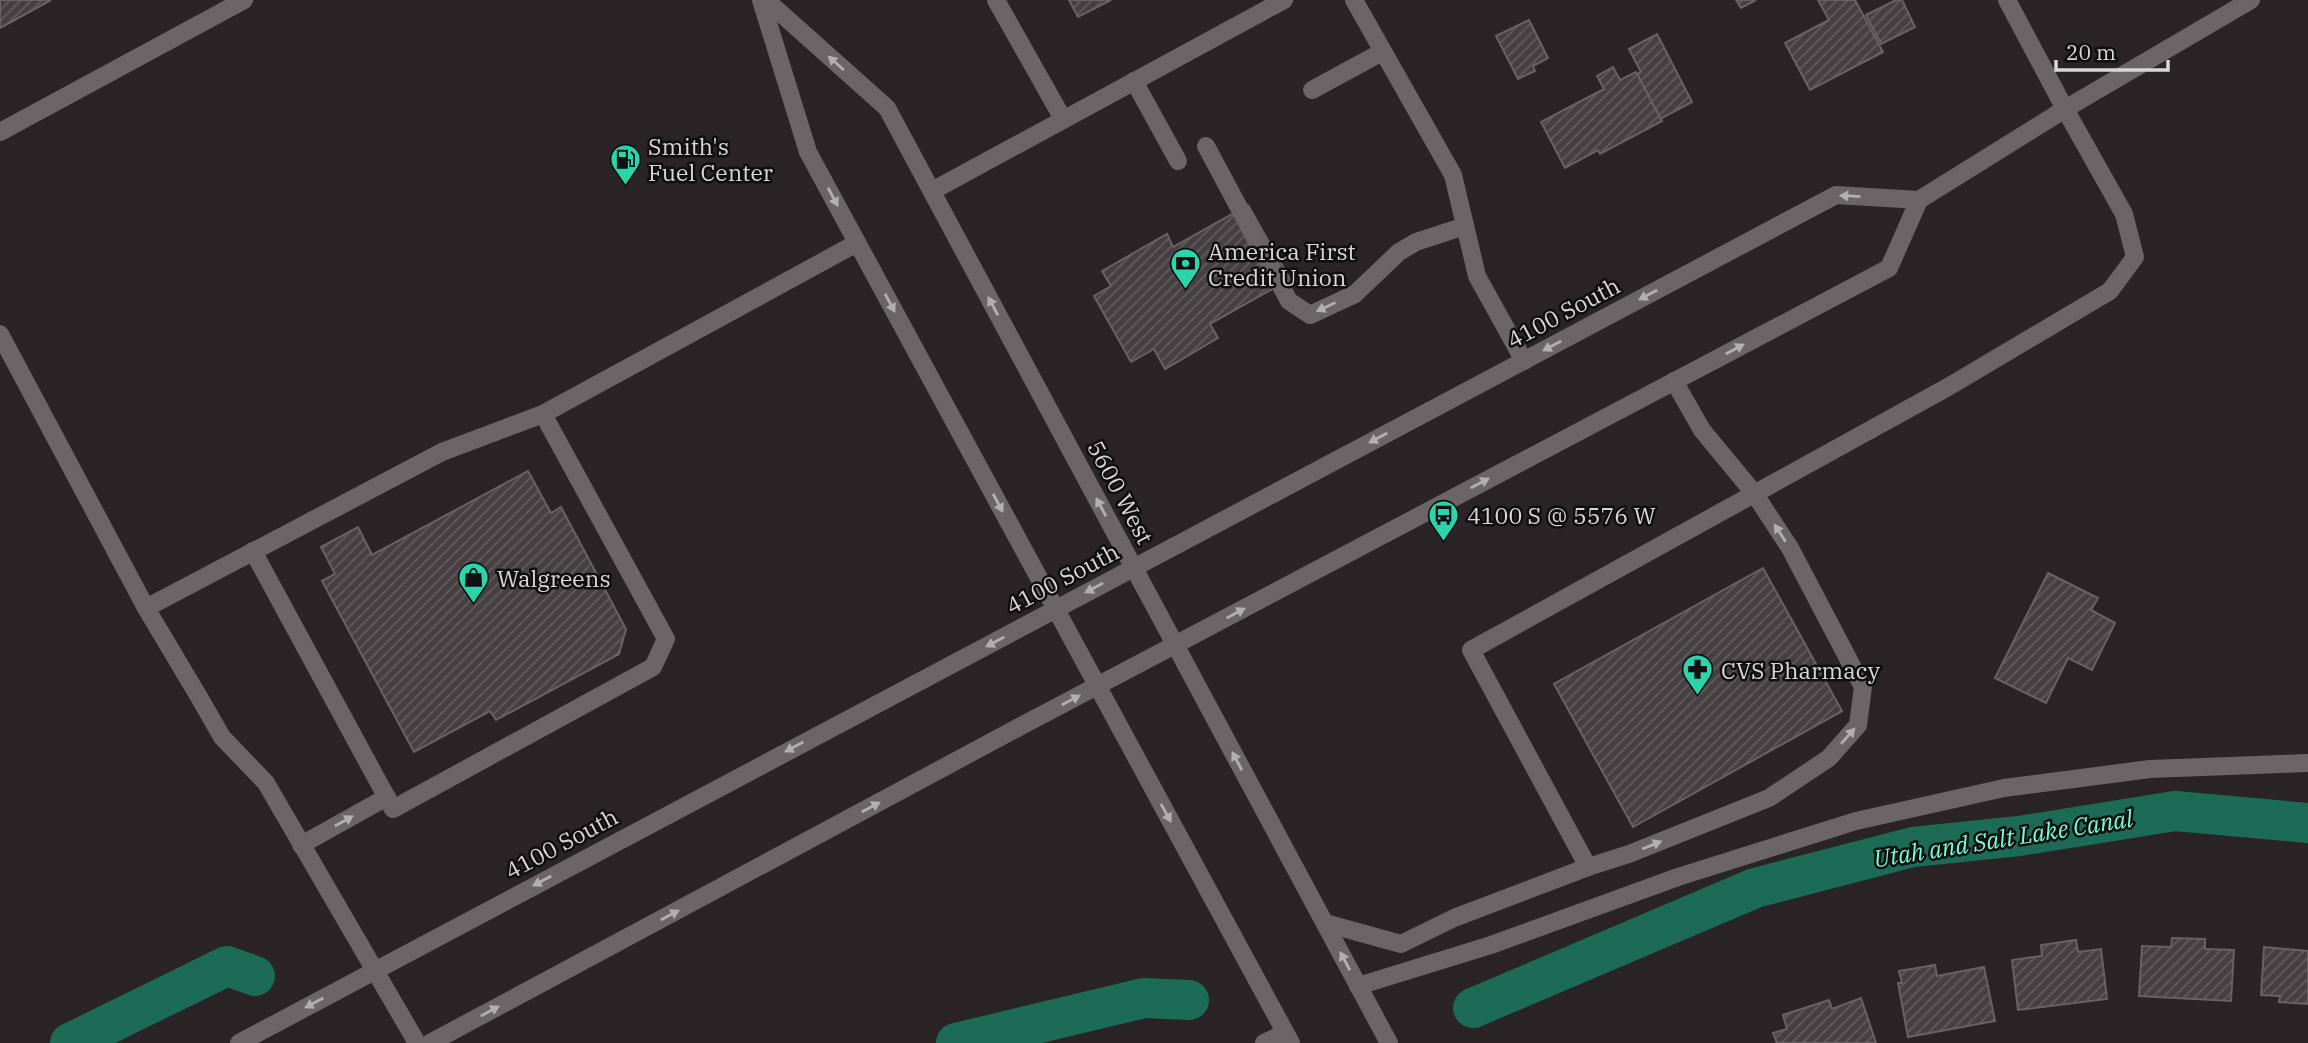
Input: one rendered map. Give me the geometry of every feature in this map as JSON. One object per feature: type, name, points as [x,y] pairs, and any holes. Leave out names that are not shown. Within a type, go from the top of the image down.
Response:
[{"type":"main road","points":[[0,132],[244,0]]},
{"type":"main road","name":"5600 West","points":[[764,0],[887,108],[1389,1043]]},
{"type":"main road","name":"5600 West","points":[[764,0],[808,152],[1288,1038]]},
{"type":"main road","points":[[996,0],[1063,119]]},
{"type":"main road","points":[[932,191],[1284,0]]},
{"type":"main road","points":[[1354,0],[1453,175],[1477,276],[1524,361]]},
{"type":"main road","points":[[1588,867],[1471,649],[1948,387],[2110,291],[2135,257],[2124,214],[2007,0]]},
{"type":"main road","points":[[430,1043],[1097,686],[1889,268],[1919,200],[2065,109],[2250,0]]},
{"type":"main road","points":[[1312,90],[1382,52]]},
{"type":"main road","points":[[1134,81],[1178,161]]},
{"type":"main road","points":[[1206,146],[1289,300],[1310,315],[1355,294],[1399,252],[1416,242],[1465,226]]},
{"type":"main road","name":"4100 South","points":[[239,1043],[1836,195],[1919,200]]},
{"type":"main road","points":[[146,608],[442,452],[543,414],[857,243]]},
{"type":"main road","points":[[0,334],[146,608],[222,737],[266,783],[417,1043]]},
{"type":"main road","points":[[1325,923],[1401,944],[1454,918],[1629,854],[1769,798],[1829,758],[1858,724],[1863,687],[1790,548],[1754,493],[1702,430],[1674,381]]},
{"type":"main road","points":[[253,551],[393,809],[653,667],[666,639],[543,414]]},
{"type":"main road","points":[[1359,986],[1491,945],[1678,877],[1856,821],[2004,788],[2150,769],[2308,763]]},
{"type":"main road","points":[[302,845],[387,797]]},
{"type":"main road","points":[[1264,1043],[1288,1038]]},
{"type":"building","points":[[0,0],[51,0],[0,28]]},
{"type":"building","points":[[1069,0],[1111,0],[1078,17]]},
{"type":"building","points":[[1736,0],[1756,0],[1741,8]]},
{"type":"building","points":[[1818,0],[1855,0],[1883,52],[1810,90],[1785,43],[1829,20]]},
{"type":"building","points":[[1896,0],[1902,0],[1915,27],[1881,44],[1866,15]]},
{"type":"building","points":[[1529,20],[1548,58],[1533,66],[1535,71],[1518,79],[1496,36]]},
{"type":"building","points":[[1657,34],[1692,102],[1660,119],[1637,74],[1641,72],[1629,49]]},
{"type":"building","points":[[1613,67],[1620,80],[1636,72],[1662,121],[1600,154],[1598,150],[1565,168],[1541,122],[1604,89],[1597,76]]},
{"type":"building","name":"America First Credit Union","points":[[1248,205],[1290,279],[1210,324],[1218,338],[1165,369],[1154,349],[1131,362],[1094,296],[1111,286],[1102,271],[1167,234],[1173,247]]},
{"type":"building","name":"Walgreens","points":[[528,471],[551,513],[561,507],[626,629],[619,654],[496,720],[490,711],[414,752],[322,581],[335,574],[321,547],[358,527],[372,555]]},
{"type":"building","name":"CVS Pharmacy","points":[[1763,568],[1842,711],[1633,827],[1554,684]]},
{"type":"building","points":[[2048,573],[2098,598],[2091,610],[2115,623],[2092,670],[2068,658],[2046,703],[1995,678]]},
{"type":"building","points":[[2172,938],[2205,939],[2205,949],[2234,950],[2231,1001],[2139,996],[2142,946],[2171,947]]},
{"type":"building","points":[[2076,940],[2078,952],[2101,949],[2107,999],[2018,1010],[2012,960],[2042,956],[2041,945]]},
{"type":"building","points":[[2264,947],[2308,951],[2308,1004],[2279,1002],[2280,996],[2261,995]]},
{"type":"building","points":[[1935,965],[1937,976],[1984,967],[1995,1021],[1908,1037],[1898,983],[1902,983],[1899,971]]},
{"type":"building","points":[[1861,998],[1876,1043],[1777,1043],[1773,1033],[1787,1029],[1783,1015],[1829,1000],[1832,1009]]},
{"type":"waterway","name":"Utah and Salt Lake Canal","points":[[1473,1008],[1755,888],[1913,847],[2019,836],[2175,811],[2308,823]]},
{"type":"waterway","name":"Utah and Salt Lake Canal","points":[[70,1043],[227,966],[255,976]]},
{"type":"waterway","name":"Utah and Salt Lake Canal","points":[[956,1043],[1144,998],[1189,1000]]},
{"type":"place","name":"Smith's Fuel Center","points":[[625,186]]},
{"type":"place","name":"America First Credit Union","points":[[1185,291]]},
{"type":"place","name":"4100 S @ 5576 W","points":[[1444,542]]},
{"type":"place","name":"Walgreens","points":[[474,605]]},
{"type":"place","name":"CVS Pharmacy","points":[[1698,697]]}]
